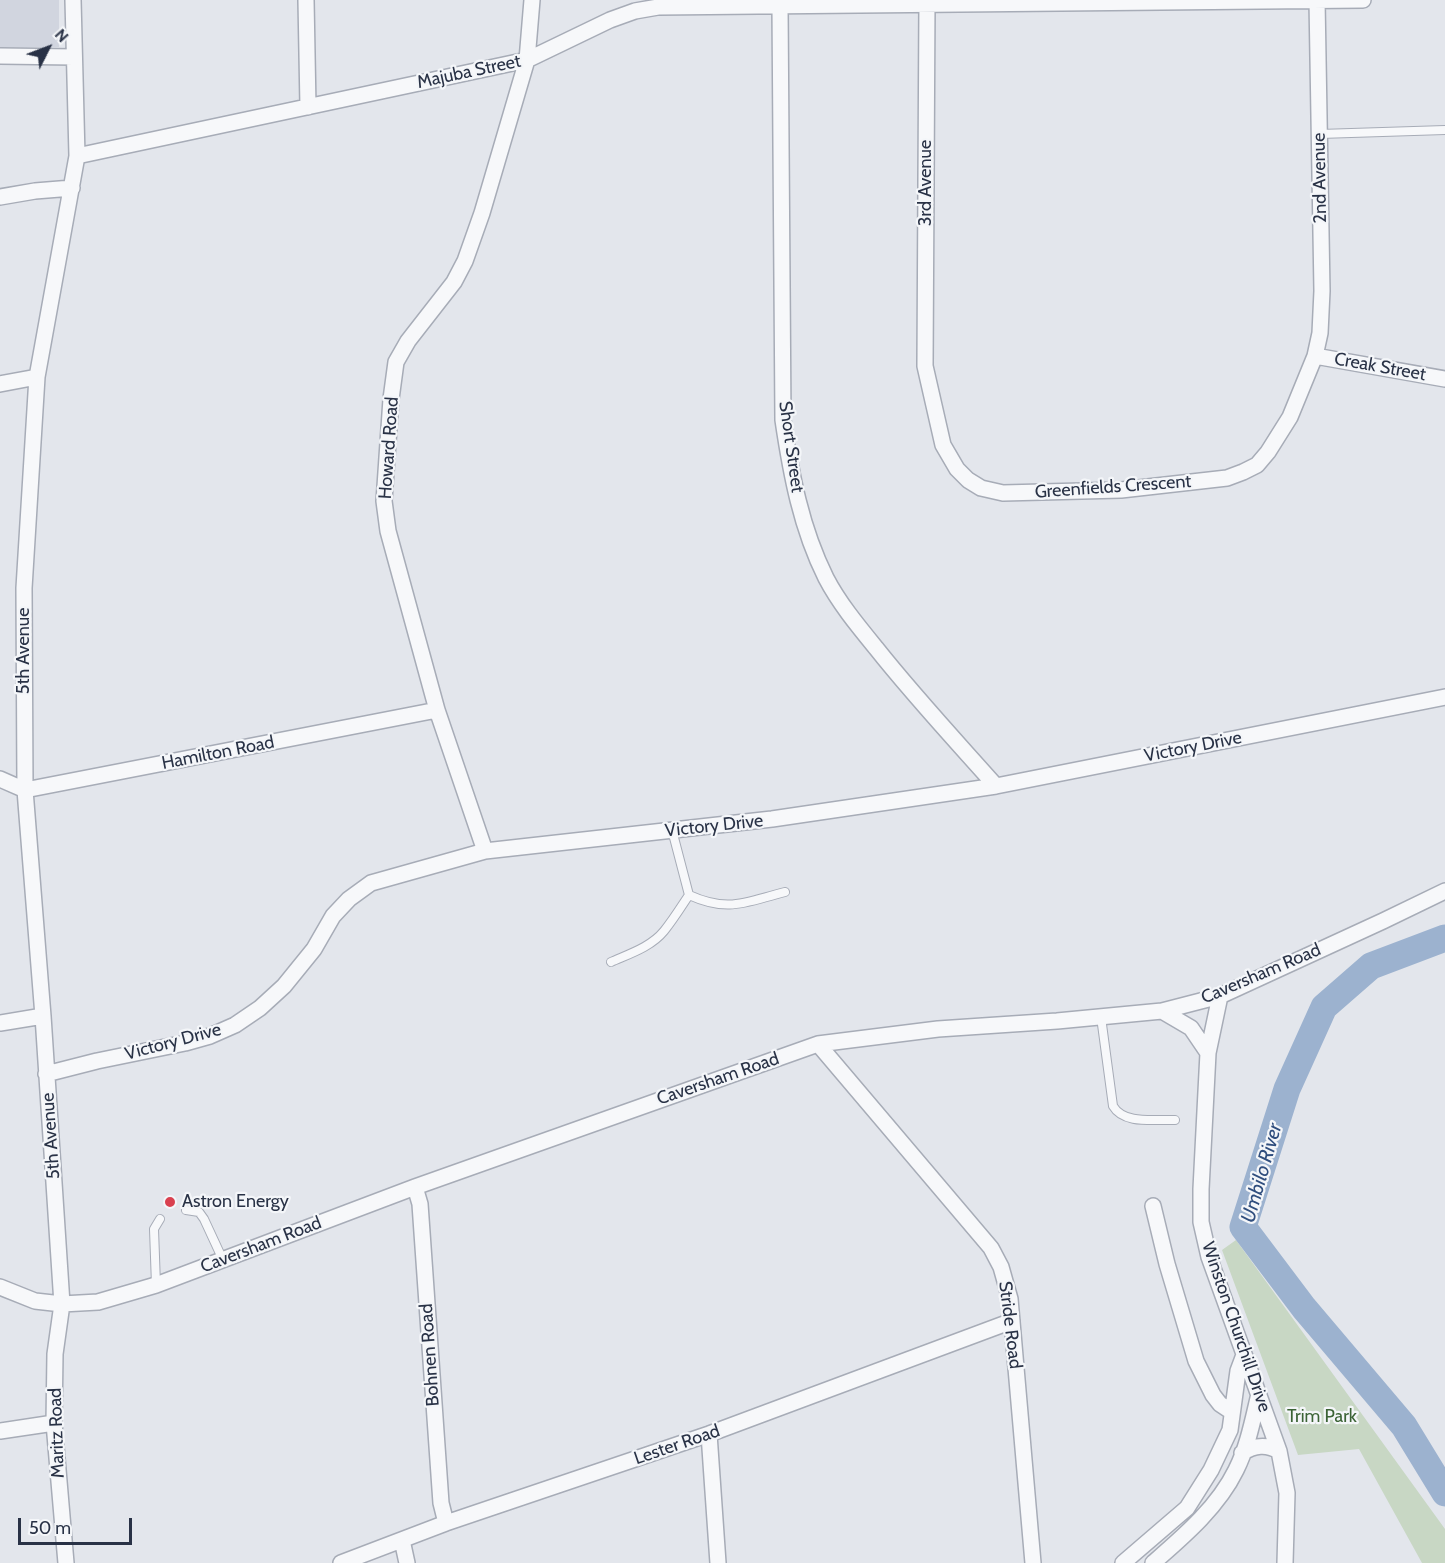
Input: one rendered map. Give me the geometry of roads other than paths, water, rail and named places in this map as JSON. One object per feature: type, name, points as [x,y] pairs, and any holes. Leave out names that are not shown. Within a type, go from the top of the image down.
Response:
[{"type":"street","name":"5th Avenue","points":[[62,1304],[25,790],[24,588],[37,377],[77,156],[73,0]]},
{"type":"street","points":[[306,0],[308,107]]},
{"type":"street","name":"Howard Road","points":[[485,851],[437,710],[388,531],[384,501],[396,362],[408,341],[454,282],[465,261],[482,213],[527,60],[532,0]]},
{"type":"street","name":"2nd Avenue","points":[[1316,356],[1320,333],[1322,291],[1317,0]]},
{"type":"street","name":"Majuba Street","points":[[77,156],[527,60],[578,34],[635,11],[658,7],[927,2],[1363,0]]},
{"type":"street","name":"3rd Avenue","points":[[925,366],[927,2]]},
{"type":"street","name":"Short Street","points":[[780,6],[783,420],[792,480],[809,537],[826,578],[849,614],[895,672],[996,786]]},
{"type":"street","points":[[0,56],[74,57]]},
{"type":"street","points":[[0,197],[72,188]]},
{"type":"street","name":"Greenfields Crescent","points":[[925,366],[943,445],[957,470],[968,480],[981,488],[1003,493],[1086,491],[1121,490],[1227,478],[1257,465],[1290,417],[1316,356]]},
{"type":"street","name":"Creak Street","points":[[1316,356],[1445,379]]},
{"type":"street","points":[[0,384],[37,377]]},
{"type":"street","name":"Victory Drive","points":[[46,1074],[210,1036],[235,1025],[260,1008],[296,974],[333,916],[349,899],[370,883],[485,851],[772,819],[996,786],[1445,697]]},
{"type":"street","name":"Hamilton Road","points":[[25,790],[437,710]]},
{"type":"street","points":[[0,779],[25,790]]},
{"type":"street","name":"Caversham Road","points":[[0,1287],[35,1301],[62,1304],[98,1302],[156,1285],[415,1187],[818,1044],[938,1029],[1162,1011],[1220,996],[1445,891]]},
{"type":"street","name":"Winston Churchill Drive","points":[[1220,996],[1208,1053],[1201,1222],[1209,1257],[1279,1451],[1287,1493],[1285,1563]]},
{"type":"street","points":[[1162,1011],[1196,1032],[1208,1053]]},
{"type":"street","points":[[0,1023],[43,1016]]},
{"type":"street","name":"Stride Road","points":[[818,1044],[991,1248],[1001,1267],[1006,1282],[1012,1321],[1033,1563]]},
{"type":"street","name":"Bohnen Road","points":[[415,1187],[420,1204],[441,1503],[446,1523]]},
{"type":"street","points":[[1153,1206],[1167,1264],[1196,1361],[1213,1395],[1220,1404],[1232,1412]]},
{"type":"street","name":"Maritz Road","points":[[62,1304],[55,1354],[54,1423],[66,1563]]},
{"type":"street","name":"Lester Road","points":[[340,1563],[446,1523],[709,1434],[1012,1321]]},
{"type":"street","points":[[1123,1563],[1187,1508],[1211,1470],[1230,1430],[1238,1371],[1244,1355]]},
{"type":"street","points":[[1153,1563],[1182,1538],[1221,1495],[1237,1469],[1259,1394]]},
{"type":"street","points":[[0,1431],[54,1423]]},
{"type":"street","points":[[709,1434],[718,1563]]},
{"type":"street","points":[[1242,1453],[1257,1446],[1279,1451]]},
{"type":"street","points":[[402,1540],[407,1563]]},
{"type":"lane","points":[[1320,134],[1445,130]]},
{"type":"lane","points":[[611,962],[644,947],[655,939],[663,932],[689,895],[672,831]]},
{"type":"lane","points":[[689,895],[718,905],[734,905],[785,892]]},
{"type":"lane","points":[[1101,1017],[1113,1106],[1116,1112],[1126,1118],[1175,1120]]},
{"type":"lane","points":[[186,1210],[199,1212],[223,1260]]},
{"type":"lane","points":[[156,1285],[154,1229],[160,1219]]},
{"type":"waterway","name":"Umbilo River","points":[[1445,938],[1371,966],[1324,1007],[1287,1089],[1243,1227],[1304,1308],[1404,1426],[1445,1493]]},
{"type":"place","name":"Astron Energy","points":[[170,1202]]},
{"type":"park label","name":"Trim Park","points":[[1322,1417]]}]
